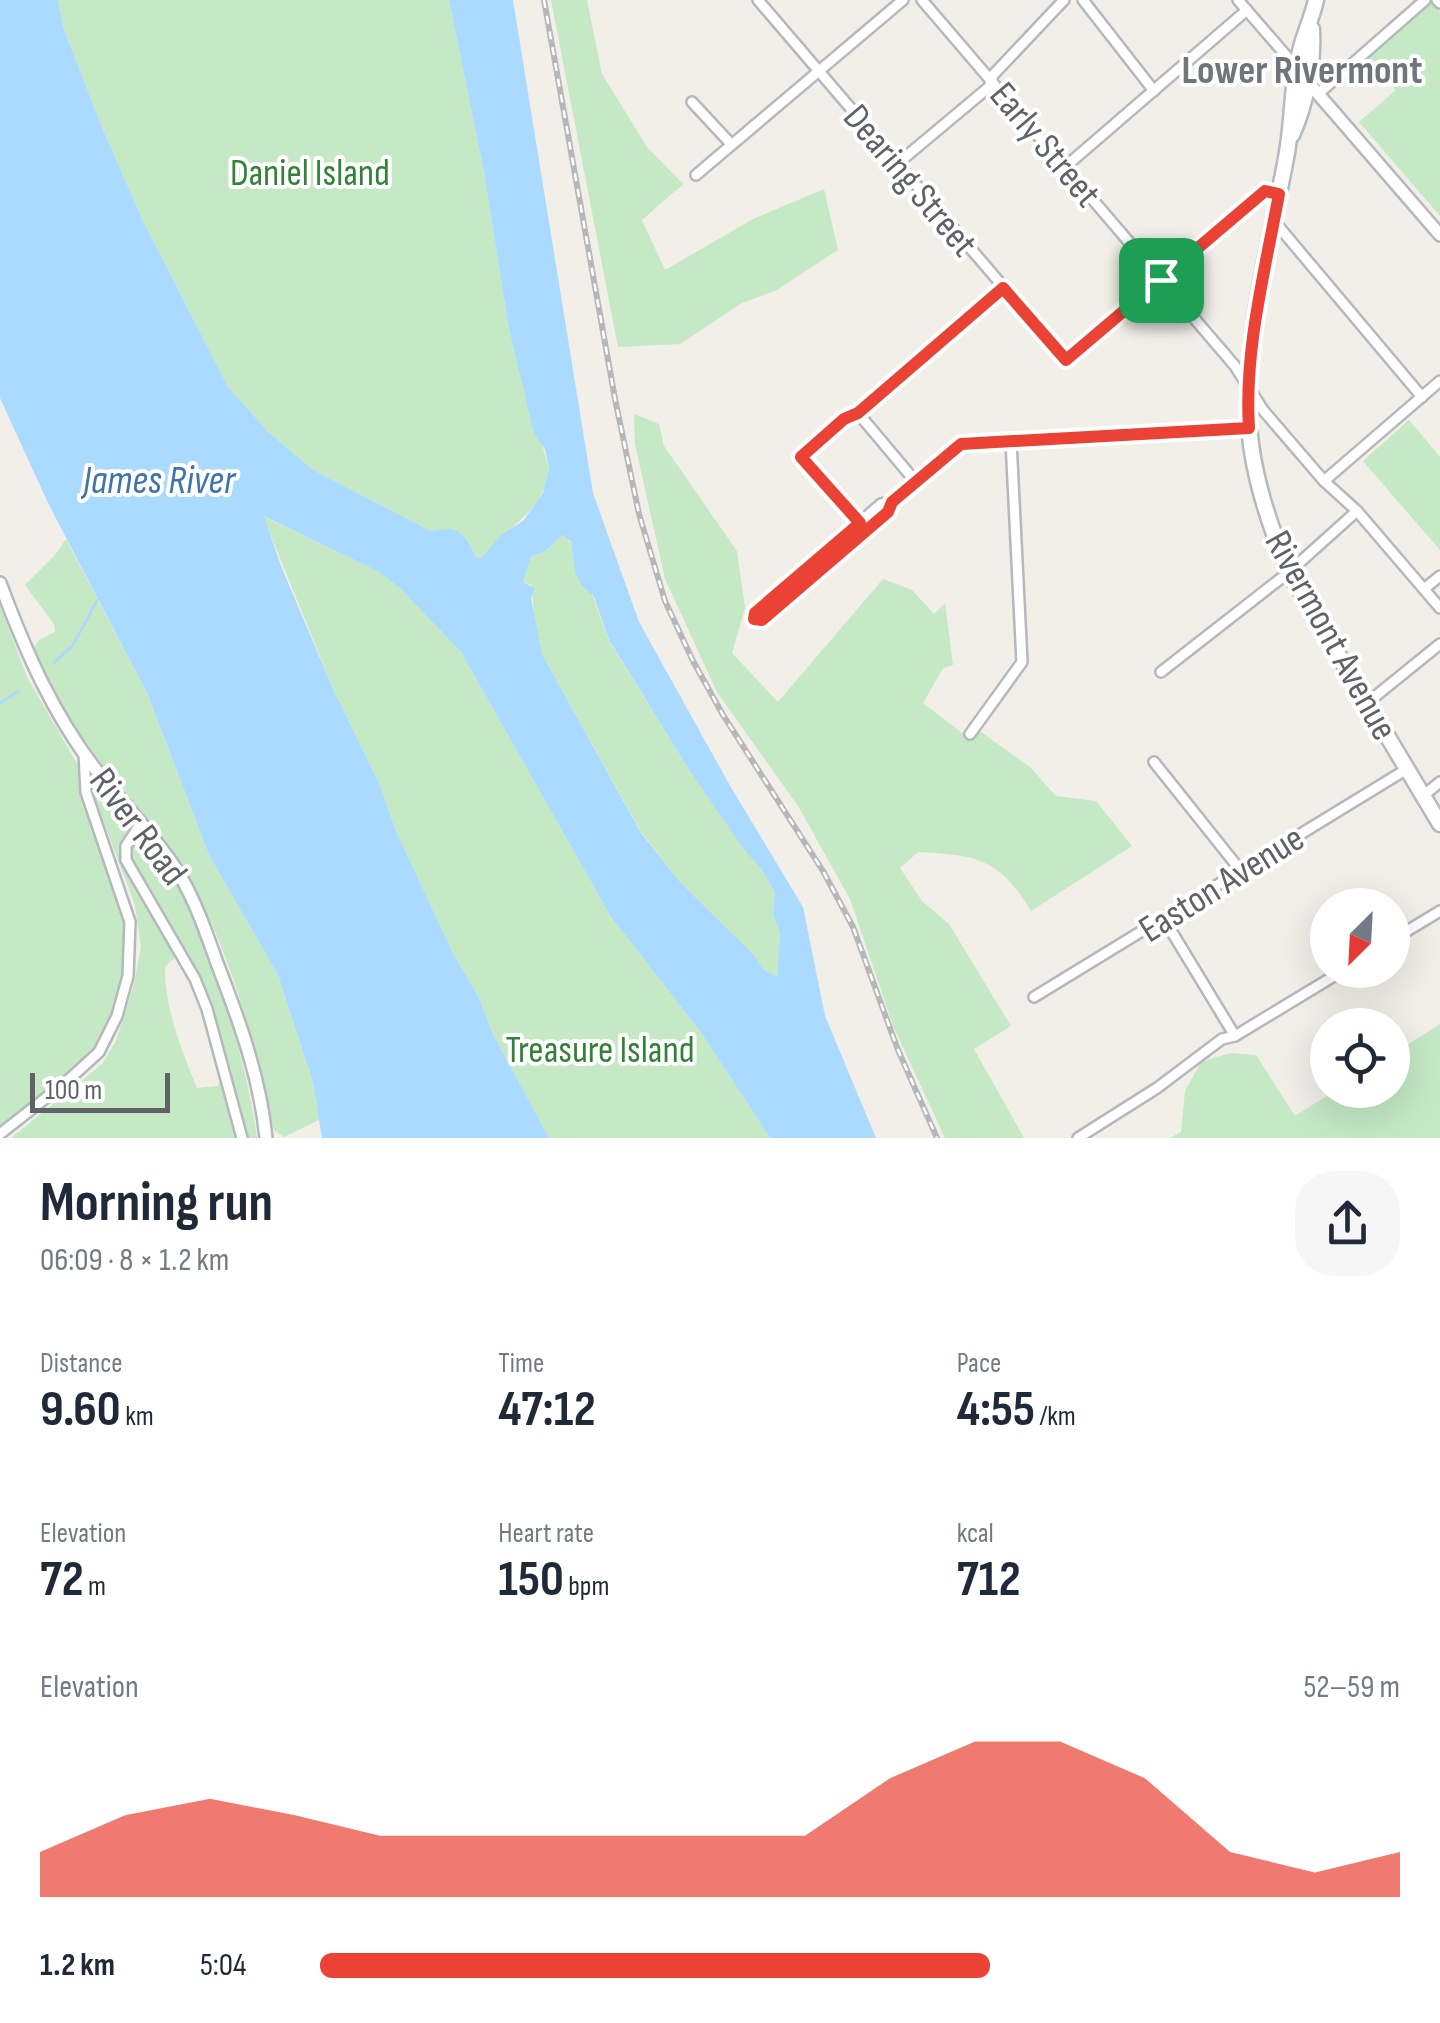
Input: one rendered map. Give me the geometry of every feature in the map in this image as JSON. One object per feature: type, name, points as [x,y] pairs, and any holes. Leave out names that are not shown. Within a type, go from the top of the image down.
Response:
[{"type":"main road","name":"Rivermont Avenue","points":[[1292,135],[1290,103],[1296,67],[1316,0]]},
{"type":"main road","name":"Rivermont Avenue","points":[[1311,24],[1313,49],[1302,113],[1292,135],[1279,194],[1252,340],[1249,428],[1271,530],[1288,572],[1440,824]]},
{"type":"street","name":"Dearing Street","points":[[758,0],[1066,360],[1161,280]]},
{"type":"street","points":[[696,174],[902,0]]},
{"type":"street","name":"Early Street","points":[[922,0],[1235,366],[1324,480],[1357,511],[1440,608]]},
{"type":"street","points":[[896,164],[988,87],[1064,0]]},
{"type":"street","points":[[1084,0],[1154,91]]},
{"type":"street","points":[[1238,0],[1296,67]]},
{"type":"street","points":[[1319,94],[1425,0]]},
{"type":"street","points":[[1065,167],[1247,10]]},
{"type":"street","points":[[1307,81],[1440,235]]},
{"type":"street","points":[[692,102],[731,144]]},
{"type":"street","points":[[1161,280],[1265,191],[1279,194]]},
{"type":"street","points":[[1274,221],[1422,397]]},
{"type":"street","points":[[860,523],[801,457],[1003,288]]},
{"type":"street","points":[[1324,480],[1440,381]]},
{"type":"street","points":[[858,413],[916,481]]},
{"type":"street","points":[[892,502],[881,504],[755,613],[754,619],[762,620],[961,444],[1249,428]]},
{"type":"street","points":[[970,734],[1022,662],[1012,441]]},
{"type":"street","points":[[1161,672],[1288,572],[1357,511]]},
{"type":"street","points":[[1424,589],[1440,576]]},
{"type":"street","name":"River Road","points":[[0,583],[46,693],[84,753],[168,857],[191,895],[250,1054],[266,1138]]},
{"type":"street","points":[[1367,703],[1440,644]]},
{"type":"street","points":[[0,1134],[99,1052],[117,1016],[128,976],[130,922],[86,792],[84,753]]},
{"type":"street","points":[[1154,762],[1241,870]]},
{"type":"street","name":"Easton Avenue","points":[[1034,998],[1407,769]]},
{"type":"street","points":[[1423,796],[1440,782]]},
{"type":"street","points":[[140,822],[126,846],[126,860],[195,980],[242,1138]]},
{"type":"street","points":[[1410,930],[1440,912]]},
{"type":"street","points":[[1164,919],[1235,1036]]},
{"type":"street","points":[[1078,1138],[1222,1039],[1235,1036],[1314,988]]},
{"type":"green space","name":"Daniel Island","points":[[58,0],[449,0],[484,172],[508,324],[549,469],[546,484],[532,508],[482,558],[476,557],[460,533],[431,531],[313,470],[267,431],[228,387],[143,221],[64,30]]},
{"type":"green space","points":[[551,0],[587,0],[602,74],[647,147],[683,184],[642,220],[665,270],[753,219],[824,189],[838,250],[775,291],[742,303],[680,344],[618,347]]},
{"type":"green space","points":[[1431,2],[1440,11],[1440,216],[1359,122],[1396,90],[1366,59]]},
{"type":"green space","points":[[634,414],[659,424],[664,446],[737,551],[745,608],[732,653],[778,702],[883,579],[912,590],[934,614],[945,603],[953,665],[943,668],[923,703],[962,733],[981,732],[1030,767],[1056,796],[1096,801],[1132,846],[1031,911],[1008,880],[971,858],[918,852],[900,868],[922,901],[949,924],[1011,1026],[974,1049],[1024,1138],[945,1138],[894,1028],[850,899],[798,806],[717,692],[665,579],[635,444]]},
{"type":"green space","points":[[1409,420],[1440,457],[1440,550],[1363,461]]},
{"type":"green space","name":"Treasure Island","points":[[263,516],[379,572],[401,589],[461,652],[611,917],[700,1031],[770,1138],[549,1138],[493,1034],[396,831],[379,783],[333,689]]},
{"type":"green space","points":[[562,535],[571,543],[575,571],[593,597],[609,641],[686,765],[775,893],[773,914],[780,934],[777,977],[763,969],[754,955],[680,882],[641,832],[542,654],[534,624],[532,585],[523,582],[531,557],[547,550]]},
{"type":"green space","points":[[66,539],[148,695],[209,855],[278,975],[313,1082],[319,1120],[284,1137],[274,1130],[242,1007],[208,916],[174,859],[67,713],[34,648],[39,640],[55,632],[54,624],[25,585]]},
{"type":"green space","points":[[0,605],[27,677],[79,767],[82,794],[126,923],[124,975],[113,1015],[96,1049],[0,1128]]},
{"type":"green space","points":[[98,785],[121,810],[182,895],[207,951],[228,1014],[257,1138],[11,1138],[102,1064],[116,1041],[133,988],[141,948],[135,905],[92,791]],"holes":[[[177,956],[201,1003],[220,1077],[218,1086],[197,1088],[167,997],[165,967]]]},
{"type":"green space","points":[[1440,1024],[1440,1138],[1170,1138],[1181,1132],[1185,1091],[1201,1062],[1230,1053],[1256,1055],[1295,1116],[1310,1106],[1410,1108],[1410,1043]]},
{"type":"water","name":"James River","points":[[0,0],[58,0],[64,30],[143,221],[228,387],[267,431],[313,470],[431,531],[459,532],[476,557],[481,558],[501,535],[523,521],[543,493],[549,469],[545,449],[534,433],[508,324],[484,172],[449,0],[513,0],[593,493],[639,622],[803,907],[825,1016],[876,1138],[770,1138],[700,1031],[611,917],[461,652],[401,589],[379,572],[264,516],[281,566],[333,689],[379,783],[396,831],[493,1034],[549,1138],[322,1138],[313,1082],[278,975],[209,855],[148,695],[49,505],[0,398]],"holes":[[[562,535],[571,542],[575,571],[581,585],[594,597],[609,640],[686,765],[775,893],[773,914],[780,934],[777,977],[763,969],[754,955],[680,882],[641,833],[542,654],[531,599],[535,588],[523,582],[531,557],[547,550]]]},
{"type":"waterway","points":[[54,663],[73,645],[98,599]]},
{"type":"waterway","points":[[0,703],[19,691]]},
{"type":"railway","points":[[544,0],[615,399],[639,514],[665,601],[723,715],[823,871],[853,927],[898,1050],[937,1138]]},
{"type":"district","name":"Lower Rivermont","points":[[1302,69]]},
{"type":"route","points":[[1265,191],[1279,194],[1252,340],[1249,428],[961,444],[762,620],[754,619],[755,613],[860,523],[801,457],[844,419],[858,413],[1003,288],[1066,360],[1161,280],[1265,191]]}]
